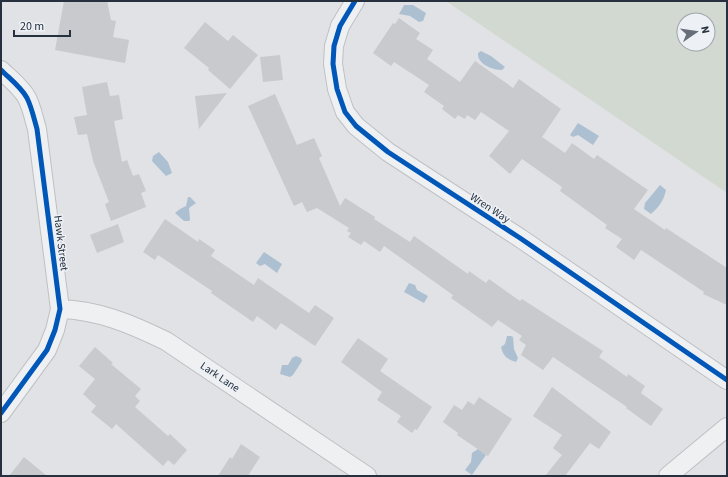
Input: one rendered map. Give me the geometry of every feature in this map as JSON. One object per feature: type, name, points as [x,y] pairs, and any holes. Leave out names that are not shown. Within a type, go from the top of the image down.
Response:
[{"type":"street","name":"Wren Way","points":[[355,1],[340,26],[334,46],[333,64],[337,89],[345,112],[356,126],[388,152],[520,238],[727,380]]},
{"type":"street","name":"Hawk Street","points":[[1,70],[20,89],[27,99],[37,129],[60,309],[55,330],[47,350],[1,413]]},
{"type":"street","name":"Lark Lane","points":[[60,309],[80,310],[112,317],[140,328],[166,341],[367,476]]},
{"type":"street","points":[[668,476],[727,428]]},
{"type":"shaded area","points":[[446,1],[727,1],[727,193]]},
{"type":"water","points":[[404,5],[413,5],[426,13],[423,21],[419,22],[410,16],[399,14]]},
{"type":"water","points":[[481,51],[491,56],[505,67],[502,70],[498,70],[486,66],[478,57],[478,53]]},
{"type":"water","points":[[578,123],[599,136],[593,145],[578,135],[573,137],[570,135]]},
{"type":"water","points":[[159,152],[168,162],[172,173],[166,176],[152,161],[153,156]]},
{"type":"water","points":[[660,185],[666,190],[665,194],[661,203],[651,214],[644,209],[645,203]]},
{"type":"water","points":[[188,197],[196,203],[189,208],[190,220],[184,221],[175,213],[186,206]]},
{"type":"water","points":[[264,252],[282,264],[277,273],[265,264],[260,266],[256,263]]},
{"type":"water","points":[[409,283],[415,285],[417,290],[428,296],[424,303],[404,292]]},
{"type":"water","points":[[507,336],[513,337],[514,349],[518,358],[516,362],[506,357],[503,353],[501,347],[505,344]]},
{"type":"water","points":[[296,356],[301,358],[302,361],[293,375],[290,377],[280,374],[282,365],[288,365],[292,358]]},
{"type":"water","points":[[478,449],[486,455],[472,475],[465,470],[471,462],[472,453]]},
{"type":"building","points":[[64,1],[107,1],[111,20],[116,21],[113,37],[129,40],[125,63],[55,50]]},
{"type":"building","points":[[399,18],[420,33],[416,39],[433,50],[427,59],[460,82],[475,61],[513,88],[519,79],[561,109],[542,137],[565,153],[572,143],[594,159],[597,155],[648,190],[634,209],[727,268],[727,305],[703,294],[704,292],[641,250],[634,260],[616,247],[622,239],[605,228],[607,225],[560,191],[562,187],[522,159],[510,174],[489,156],[509,131],[481,112],[475,120],[467,115],[465,119],[458,115],[455,119],[442,109],[444,106],[424,92],[429,85],[394,62],[391,66],[373,53],[393,23],[395,24]]},
{"type":"building","points":[[205,22],[228,41],[233,35],[258,55],[230,89],[208,70],[209,68],[184,48]]},
{"type":"building","points":[[280,55],[283,80],[263,82],[260,57]]},
{"type":"building","points":[[107,82],[110,96],[119,95],[123,119],[114,121],[122,162],[127,160],[133,176],[139,174],[146,191],[141,193],[146,207],[111,221],[105,204],[109,202],[93,161],[87,134],[78,135],[74,117],[87,115],[82,87]]},
{"type":"building","points":[[227,93],[199,129],[195,96]]},
{"type":"building","points":[[275,94],[297,145],[314,138],[322,156],[319,158],[340,206],[345,198],[410,242],[414,236],[468,274],[469,271],[486,283],[489,279],[520,301],[522,299],[603,351],[599,357],[627,377],[628,374],[645,386],[641,393],[663,409],[651,426],[626,408],[627,407],[553,357],[543,370],[521,355],[526,345],[519,340],[522,336],[498,320],[492,327],[451,298],[453,295],[384,246],[380,252],[364,241],[361,245],[348,237],[351,233],[347,231],[349,228],[317,208],[307,212],[302,202],[294,206],[248,106]]},
{"type":"building","points":[[165,219],[198,242],[199,239],[215,250],[211,256],[254,285],[258,278],[309,313],[315,305],[334,318],[315,346],[281,323],[276,330],[257,316],[253,322],[211,293],[212,291],[158,255],[155,260],[143,252]]},
{"type":"building","points":[[118,224],[124,242],[97,253],[90,235]]},
{"type":"building","points":[[358,338],[388,359],[380,371],[432,407],[417,430],[415,429],[412,433],[397,422],[401,416],[377,400],[382,392],[341,362]]},
{"type":"building","points":[[95,347],[113,363],[111,364],[141,389],[135,396],[140,401],[135,407],[168,436],[170,434],[187,450],[174,465],[168,460],[163,466],[116,424],[112,429],[91,412],[96,406],[83,394],[95,379],[79,366]]},
{"type":"building","points":[[552,387],[611,432],[599,449],[590,443],[565,476],[545,476],[562,455],[553,448],[562,435],[533,416]]},
{"type":"building","points":[[479,397],[512,419],[488,456],[457,435],[458,433],[443,422],[454,405],[462,410],[468,401],[474,405]]},
{"type":"building","points":[[241,444],[260,457],[248,476],[218,476],[230,457],[232,459]]},
{"type":"building","points":[[24,457],[47,476],[9,476]]},
{"type":"cycle path","points":[[355,1],[340,26],[334,46],[333,64],[337,89],[345,112],[356,126],[388,152],[520,238],[727,380]]},
{"type":"cycle path","points":[[1,70],[25,94],[32,110],[37,129],[60,309],[55,330],[47,350],[1,413]]}]
